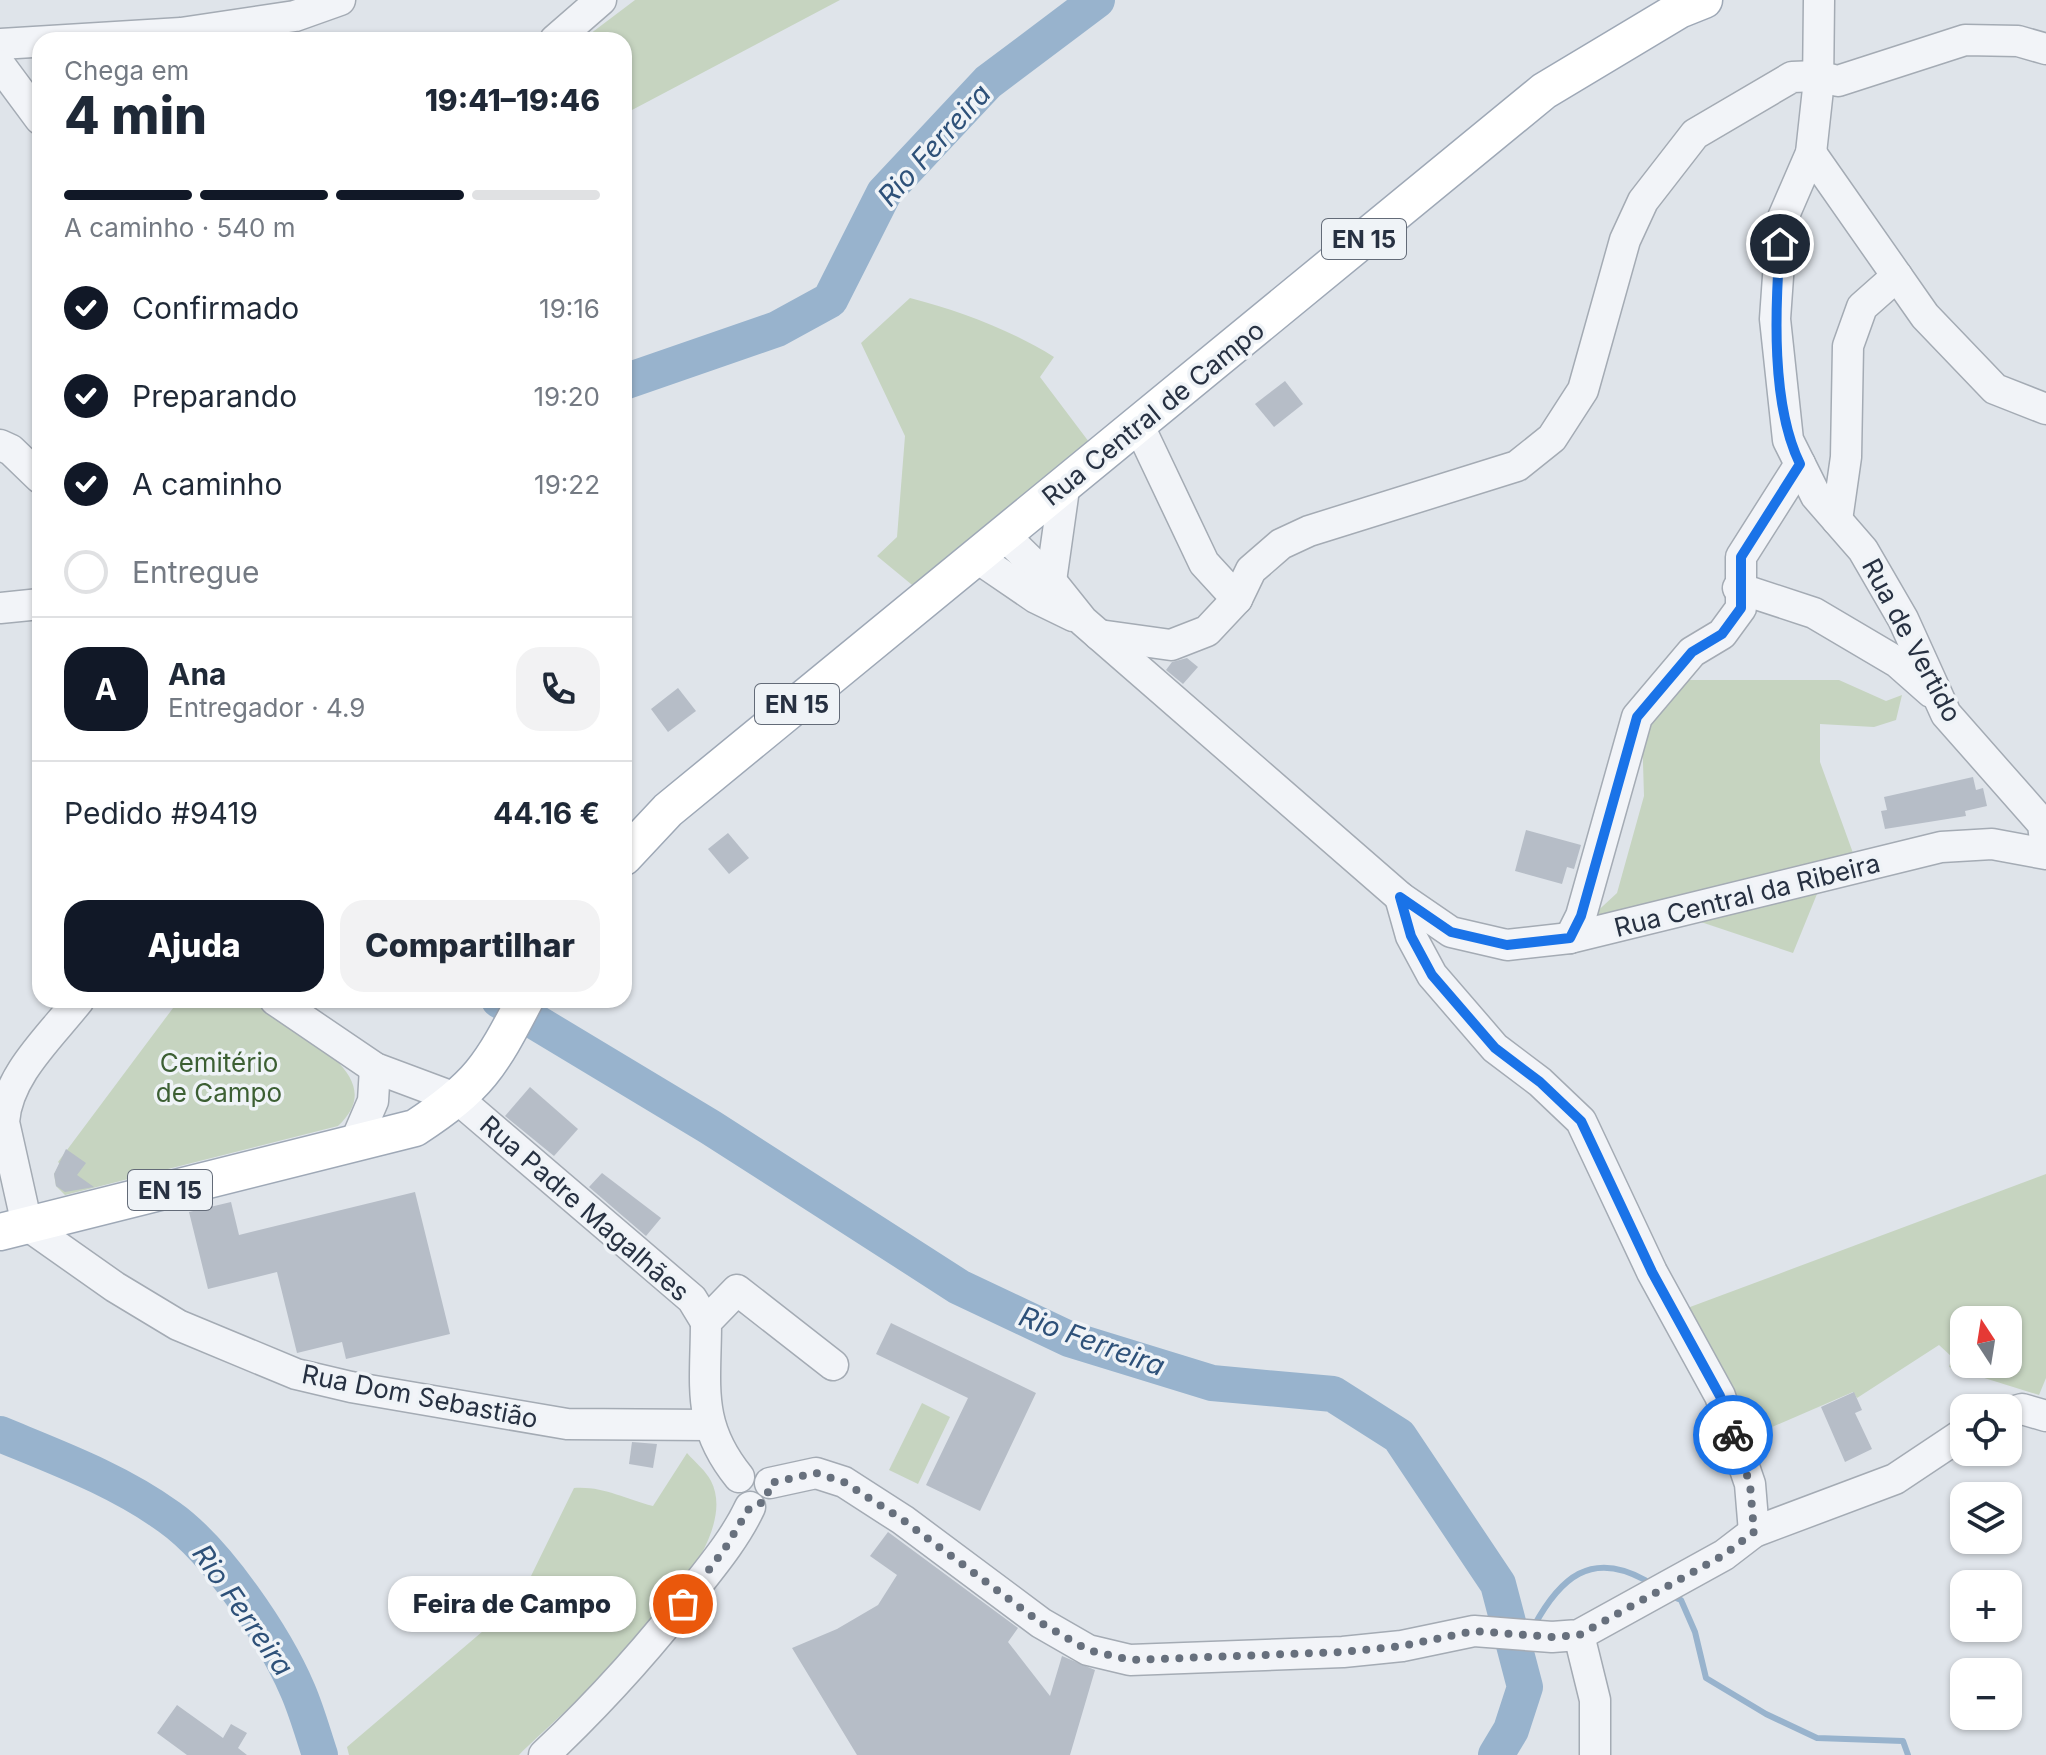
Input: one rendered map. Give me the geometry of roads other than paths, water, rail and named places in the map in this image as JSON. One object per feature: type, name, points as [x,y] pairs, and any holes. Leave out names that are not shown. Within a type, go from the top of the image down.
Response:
[{"type":"main road","name":"Rua Central de Campo","points":[[632,848],[668,810],[989,546],[1064,489],[1544,91],[1679,10],[1704,0]]},
{"type":"main road","name":"EN 15","points":[[13,1229],[415,1128],[458,1099],[494,1059],[521,1008]]},
{"type":"street","points":[[188,32],[295,16],[340,0]]},
{"type":"street","points":[[564,32],[601,0]]},
{"type":"street","name":"Rua de Vertido","points":[[1819,0],[1811,153],[1782,220],[1775,319],[1788,440],[1816,496],[1863,550],[1903,619],[1946,714],[2043,824],[2046,852]]},
{"type":"street","points":[[1091,628],[1171,645],[1207,631],[1237,599],[1251,570],[1281,544],[1309,531],[1517,466],[1552,438],[1583,390],[1625,240],[1643,201],[1695,134],[1792,77],[1817,76],[1838,81],[1965,40],[2018,41],[2046,49]]},
{"type":"street","points":[[0,44],[32,42]]},
{"type":"street","points":[[0,65],[32,108]]},
{"type":"street","points":[[1811,153],[1925,316],[1995,389],[2046,409]]},
{"type":"street","points":[[1837,520],[1846,457],[1848,346],[1862,307],[1897,276]]},
{"type":"street","points":[[1139,426],[1204,563],[1237,599]]},
{"type":"street","points":[[0,445],[11,450],[32,470]]},
{"type":"street","points":[[1570,938],[1581,916],[1637,717],[1692,652],[1722,634],[1741,608],[1738,588],[1741,557],[1800,464]]},
{"type":"street","points":[[1051,581],[1064,489]]},
{"type":"street","name":"Rua Central da Ribeira","points":[[989,546],[1051,581],[1091,628],[1400,897],[1451,932],[1507,945],[1570,938],[1941,847],[1992,844],[2046,852]]},
{"type":"street","name":"Rua Central da Ribeira","points":[[989,546],[1036,598],[1091,628]]},
{"type":"street","points":[[1738,588],[1814,613],[1897,662],[1940,700]]},
{"type":"street","points":[[0,608],[32,605]]},
{"type":"street","points":[[1400,897],[1411,936],[1432,975],[1495,1048],[1540,1082],[1581,1121],[1652,1272],[1720,1396],[1750,1484],[1754,1532]]},
{"type":"street","points":[[13,1229],[5,1104],[20,1075],[73,1008]]},
{"type":"street","points":[[287,1008],[375,1068],[458,1099]]},
{"type":"street","points":[[354,1145],[373,1101],[375,1068]]},
{"type":"street","name":"Rua Padre Magalhães","points":[[458,1099],[692,1299],[706,1322]]},
{"type":"street","name":"Rua Dom Sebastião","points":[[13,1229],[178,1325],[296,1374],[351,1387],[567,1424],[709,1425]]},
{"type":"street","points":[[739,1477],[714,1443],[709,1425],[706,1322],[737,1290],[833,1365]]},
{"type":"street","points":[[2022,1409],[2046,1416]]},
{"type":"street","points":[[770,1483],[816,1473],[844,1482],[903,1520],[1041,1623],[1088,1650],[1130,1660],[1343,1652],[1402,1646],[1474,1631],[1565,1636],[1724,1555],[1754,1532],[1895,1479],[1950,1442]]},
{"type":"street","points":[[544,1755],[609,1693],[724,1550],[750,1507],[766,1501],[770,1483],[764,1475],[754,1471],[739,1477],[734,1487],[736,1498],[750,1507]]},
{"type":"street","points":[[1565,1636],[1595,1700],[1595,1755]]},
{"type":"waterway","name":"Rio Ferreira","points":[[632,379],[777,329],[830,300],[884,193],[988,82],[1097,0]]},
{"type":"waterway","name":"Rio Ferreira","points":[[512,1008],[710,1127],[959,1287],[1069,1339],[1212,1383],[1333,1394],[1399,1436],[1498,1584],[1525,1687],[1511,1730],[1496,1755]]},
{"type":"waterway","name":"Rio Ferreira","points":[[0,1434],[66,1461],[149,1504],[169,1517],[206,1551],[243,1596],[288,1669],[320,1755]]},
{"type":"waterway","points":[[1534,1626],[1555,1594],[1579,1574],[1609,1568],[1626,1571],[1645,1580]]},
{"type":"waterway","points":[[1676,1598],[1681,1600],[1695,1632],[1706,1678],[1766,1714],[1817,1738],[1903,1741],[1908,1755]]},
{"type":"waterway","points":[[1525,1687],[1530,1644]]},
{"type":"place","name":"Feira de Campo","points":[[683,1604]]},
{"type":"park label","name":"Cemitério de Campo","points":[[219,1077]]}]
